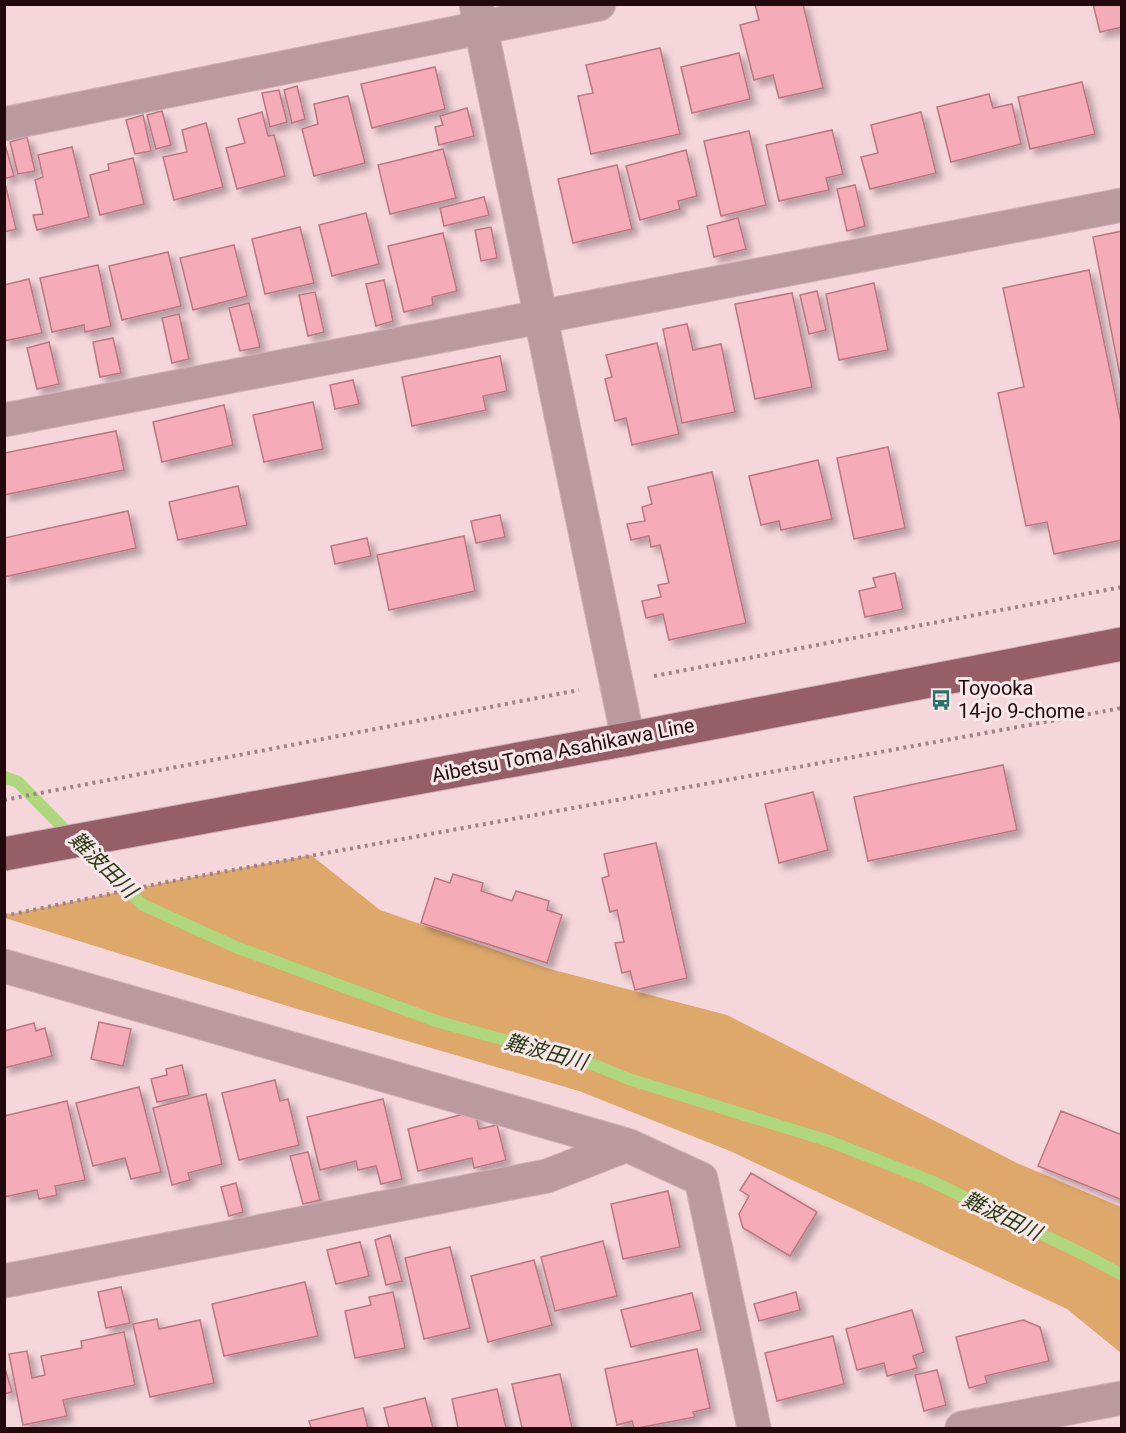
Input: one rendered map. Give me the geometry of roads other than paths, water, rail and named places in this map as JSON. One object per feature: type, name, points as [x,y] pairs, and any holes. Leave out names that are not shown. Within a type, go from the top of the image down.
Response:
[{"type":"main road","name":"Aibetsu Toma Asahikawa Line","points":[[4,854],[628,739],[1122,644]]},
{"type":"street","points":[[4,124],[479,17],[599,4]]},
{"type":"street","points":[[479,17],[628,739]]},
{"type":"street","points":[[4,420],[1122,205]]},
{"type":"street","points":[[4,966],[627,1145],[701,1179],[754,1428]]},
{"type":"street","points":[[4,1281],[547,1176],[627,1145]]},
{"type":"street","points":[[962,1428],[1122,1398]]},
{"type":"waterway","name":"難波田川","points":[[4,777],[18,782],[143,905],[236,947],[436,1021],[594,1065],[629,1079],[829,1141],[931,1181],[1122,1275]]},
{"type":"place","name":"Toyooka 14-jo 9-chome","points":[[941,700]]}]
